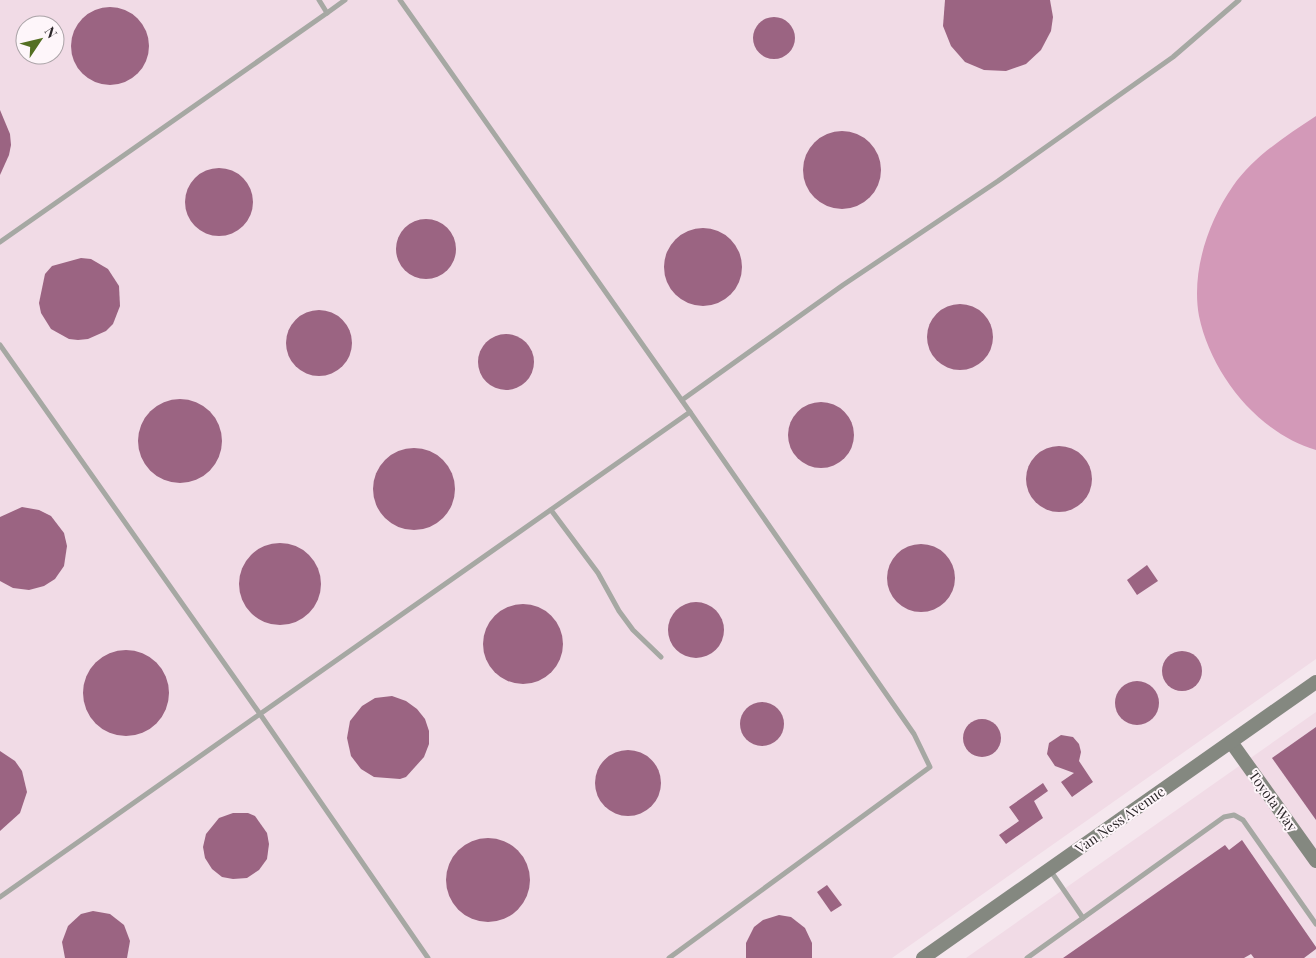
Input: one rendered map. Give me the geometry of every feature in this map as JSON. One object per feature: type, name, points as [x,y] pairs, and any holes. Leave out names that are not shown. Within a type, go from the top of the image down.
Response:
[{"type":"main road","name":"Van Ness Avenue","points":[[923,958],[1316,682]]},
{"type":"main road","name":"Toyota Way","points":[[1231,742],[1316,860]]},
{"type":"lane","points":[[319,0],[327,13]]},
{"type":"lane","points":[[0,242],[345,0]]},
{"type":"lane","points":[[400,0],[682,400],[914,734],[930,767],[669,958]]},
{"type":"lane","points":[[682,400],[843,285],[998,181],[1173,57],[1239,0]]},
{"type":"lane","points":[[0,344],[260,714],[428,958]]},
{"type":"lane","points":[[0,897],[690,412]]},
{"type":"lane","points":[[551,510],[598,573],[633,630],[661,658]]},
{"type":"lane","points":[[1027,958],[1224,816],[1234,816],[1243,820],[1316,924]]},
{"type":"lane","points":[[1049,869],[1083,918]]},
{"type":"shaded area","points":[[0,0],[1316,0],[1316,659],[892,958],[0,958]]},
{"type":"shaded area","points":[[1316,116],[1316,450],[1295,442],[1275,430],[1240,398],[1226,379],[1214,359],[1205,338],[1199,316],[1197,282],[1209,231],[1233,186],[1241,175],[1261,156]]},
{"type":"shaded area","points":[[1316,712],[1316,958],[966,958]]},
{"type":"building","points":[[945,0],[1050,0],[1053,17],[1051,31],[1041,50],[1026,64],[1006,71],[984,70],[965,62],[951,46],[943,26]]},
{"type":"building","points":[[102,7],[118,7],[132,13],[143,24],[149,38],[149,54],[143,68],[132,79],[118,85],[102,85],[88,79],[77,68],[71,54],[71,38],[77,24],[88,13]]},
{"type":"building","points":[[778,17],[786,20],[792,26],[795,38],[792,50],[786,56],[770,59],[762,56],[756,50],[753,34],[756,26],[762,20]]},
{"type":"building","points":[[0,110],[10,134],[11,145],[9,155],[0,175]]},
{"type":"building","points":[[842,131],[857,134],[869,143],[878,155],[881,170],[878,185],[869,197],[857,206],[842,209],[827,206],[815,197],[806,185],[803,170],[806,155],[815,143],[827,134]]},
{"type":"building","points":[[219,168],[232,171],[243,178],[250,189],[253,202],[250,215],[243,226],[232,233],[219,236],[206,233],[195,226],[188,215],[185,202],[188,189],[195,178],[206,171]]},
{"type":"building","points":[[420,219],[432,219],[443,224],[451,232],[456,243],[454,261],[443,274],[432,279],[420,279],[409,274],[401,266],[396,255],[396,243],[401,232],[409,224]]},
{"type":"building","points":[[703,228],[718,231],[731,239],[739,252],[742,267],[739,282],[731,295],[718,303],[703,306],[688,303],[675,295],[667,282],[664,267],[667,252],[675,239],[688,231]]},
{"type":"building","points":[[81,258],[91,259],[108,269],[119,286],[120,306],[113,324],[106,331],[88,339],[78,340],[69,339],[51,329],[41,313],[39,303],[45,274],[52,266]]},
{"type":"building","points":[[960,304],[973,307],[983,314],[990,324],[993,337],[990,350],[983,360],[973,367],[960,370],[947,367],[937,360],[930,350],[927,337],[930,324],[937,314],[947,307]]},
{"type":"building","points":[[319,310],[332,313],[342,320],[349,330],[352,343],[349,356],[342,366],[332,373],[319,376],[306,373],[296,366],[289,356],[286,343],[289,330],[296,320],[306,313]]},
{"type":"building","points":[[501,334],[511,334],[526,342],[532,351],[534,362],[532,373],[526,382],[511,390],[501,390],[490,385],[483,378],[478,367],[478,357],[483,346],[490,339]]},
{"type":"building","points":[[180,399],[203,406],[215,418],[222,441],[215,464],[203,476],[180,483],[157,476],[145,464],[138,441],[145,418],[157,406]]},
{"type":"building","points":[[821,402],[833,405],[844,412],[851,423],[854,435],[851,447],[844,458],[833,465],[821,468],[809,465],[798,458],[791,447],[788,435],[791,423],[798,412],[809,405]]},
{"type":"building","points":[[1059,446],[1072,449],[1082,456],[1089,466],[1092,479],[1089,492],[1082,502],[1072,509],[1059,512],[1046,509],[1036,502],[1029,492],[1026,479],[1029,466],[1036,456],[1046,449]]},
{"type":"building","points":[[414,448],[430,451],[443,460],[452,473],[455,489],[452,505],[443,518],[430,527],[414,530],[398,527],[385,518],[376,505],[373,489],[376,473],[385,460],[398,451]]},
{"type":"building","points":[[22,507],[39,510],[51,516],[64,533],[67,546],[64,566],[55,579],[44,586],[29,590],[13,588],[0,581],[0,517]]},
{"type":"building","points":[[272,543],[288,543],[303,550],[314,561],[321,576],[318,600],[309,613],[288,625],[272,625],[257,618],[246,607],[239,592],[239,576],[246,561],[257,550]]},
{"type":"building","points":[[921,544],[934,547],[945,554],[952,565],[955,578],[952,591],[945,602],[934,609],[921,612],[908,609],[897,602],[890,591],[887,578],[890,565],[897,554],[908,547]]},
{"type":"building","points":[[1147,565],[1158,581],[1137,595],[1127,580]]},
{"type":"building","points":[[696,602],[707,604],[716,610],[722,619],[724,630],[722,641],[716,650],[707,656],[696,658],[685,656],[676,650],[670,641],[668,630],[670,619],[676,610],[685,604]]},
{"type":"building","points":[[523,604],[538,607],[551,616],[560,629],[563,644],[560,659],[551,672],[538,681],[523,684],[508,681],[495,672],[486,659],[483,644],[486,629],[495,616],[508,607]]},
{"type":"building","points":[[118,650],[134,650],[143,653],[157,662],[166,676],[169,693],[166,710],[157,724],[143,733],[134,736],[118,736],[102,729],[90,717],[83,701],[83,685],[90,669],[102,657]]},
{"type":"building","points":[[1182,651],[1196,657],[1202,671],[1196,685],[1182,691],[1168,685],[1162,671],[1168,657]]},
{"type":"building","points":[[1137,681],[1149,685],[1155,691],[1159,703],[1155,715],[1149,721],[1137,725],[1125,721],[1119,715],[1115,703],[1119,691],[1125,685]]},
{"type":"building","points":[[392,696],[406,701],[417,709],[425,719],[429,731],[429,744],[424,757],[406,777],[400,779],[374,777],[361,769],[351,756],[347,738],[350,721],[362,706],[375,698]]},
{"type":"building","points":[[758,702],[766,702],[778,708],[784,724],[778,740],[766,746],[758,746],[746,740],[740,728],[740,720],[746,708]]},
{"type":"building","points":[[982,719],[989,720],[995,725],[1000,731],[1000,745],[995,751],[989,756],[982,757],[975,756],[969,751],[964,745],[963,738],[964,731],[969,725],[975,720]]},
{"type":"building","points":[[1316,727],[1316,820],[1272,758]]},
{"type":"building","points":[[1061,735],[1073,737],[1079,744],[1081,752],[1079,761],[1093,782],[1072,797],[1061,782],[1074,773],[1055,766],[1047,754],[1049,743]]},
{"type":"building","points":[[621,750],[635,750],[647,755],[656,764],[661,776],[659,796],[652,807],[635,816],[621,816],[609,811],[600,802],[595,790],[595,776],[600,764],[609,755]]},
{"type":"building","points":[[0,751],[15,761],[22,771],[27,792],[20,813],[0,831]]},
{"type":"building","points":[[1043,783],[1048,791],[1034,801],[1043,818],[1006,844],[999,835],[1019,821],[1009,807]]},
{"type":"building","points":[[233,813],[248,813],[255,816],[267,833],[269,844],[267,859],[259,870],[247,878],[233,879],[222,877],[212,869],[205,858],[203,847],[206,834],[219,818]]},
{"type":"building","points":[[488,838],[504,841],[518,850],[527,864],[530,880],[527,896],[518,910],[504,919],[488,922],[472,919],[458,910],[449,896],[446,880],[449,864],[458,850],[472,841]]},
{"type":"building","points":[[1242,840],[1316,947],[1304,958],[1254,958],[1251,954],[1244,958],[1063,958],[1225,845],[1229,850]]},
{"type":"building","points":[[827,885],[842,905],[831,912],[817,892]]},
{"type":"building","points":[[93,911],[110,914],[124,925],[130,941],[127,958],[65,958],[62,942],[68,926],[81,914]]},
{"type":"building","points":[[779,915],[791,917],[805,928],[812,943],[812,958],[746,958],[746,943],[754,927],[763,920]]}]
